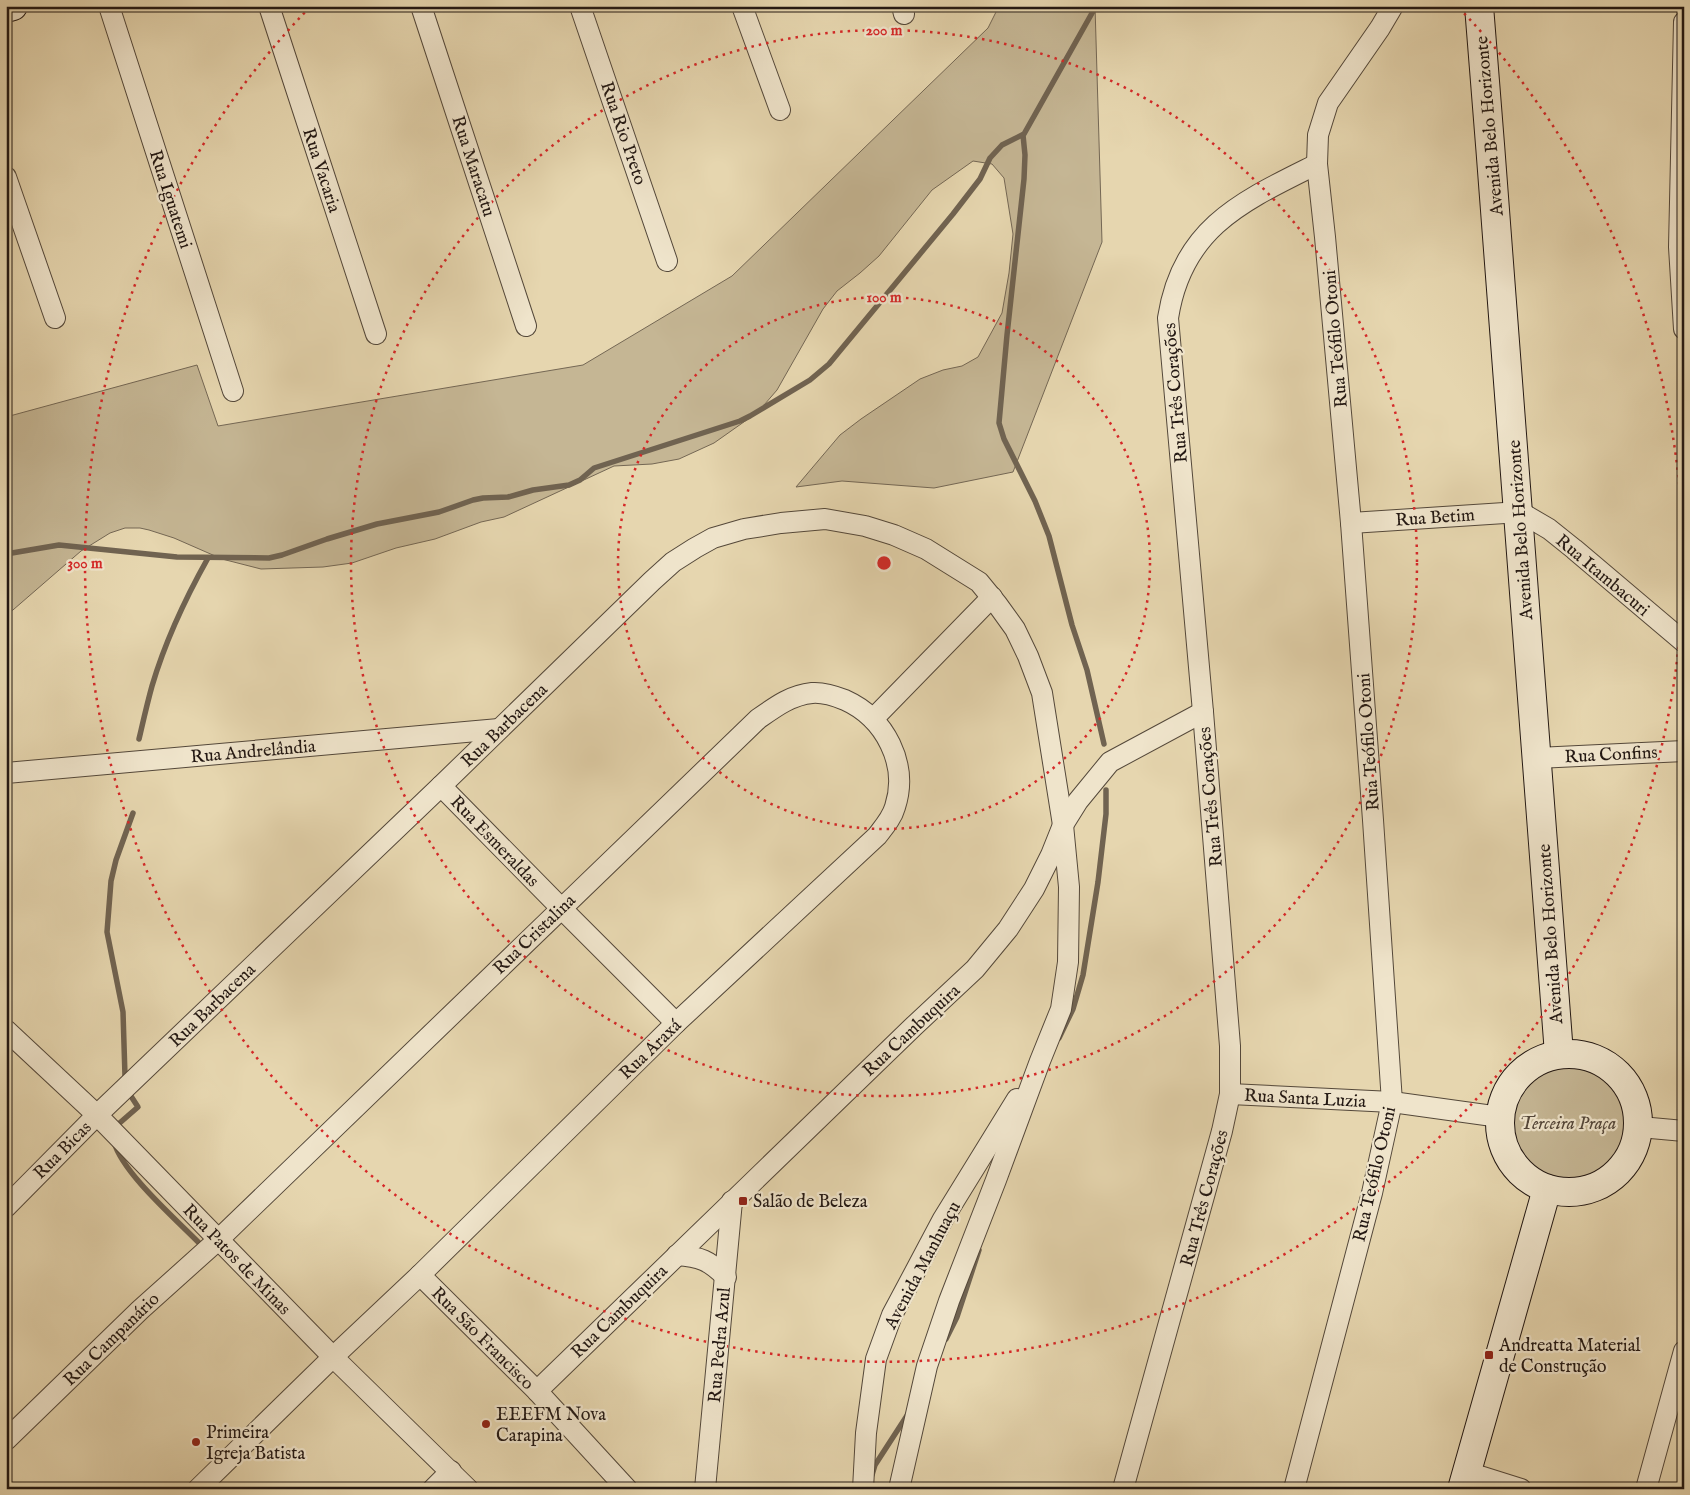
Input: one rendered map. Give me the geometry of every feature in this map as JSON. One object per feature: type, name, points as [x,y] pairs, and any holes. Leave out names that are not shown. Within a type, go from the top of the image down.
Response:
[{"type":"street","points":[[6,8],[12,6]]},
{"type":"street","name":"Rua Iguatemi","points":[[109,6],[233,391]]},
{"type":"street","name":"Rua Vacaria","points":[[269,6],[376,334]]},
{"type":"street","name":"Rua Maracatu","points":[[421,6],[526,326]]},
{"type":"street","name":"Rua Rio Preto","points":[[580,6],[667,261]]},
{"type":"street","points":[[742,6],[780,110]]},
{"type":"street","name":"Rua Teófilo Otoni","points":[[1294,1489],[1372,1193],[1392,1102],[1374,820],[1351,523],[1326,237],[1317,164],[1318,135],[1328,103],[1393,6]]},
{"type":"street","name":"Avenida Belo Horizonte","points":[[1479,6],[1520,512],[1529,661],[1559,1054]]},
{"type":"street","points":[[1684,22],[1679,247],[1684,329]]},
{"type":"street","name":"Rua Três Corações","points":[[1123,1489],[1212,1172],[1230,1094],[1230,1046],[1168,318],[1171,298],[1185,263],[1199,241],[1220,219],[1240,204],[1317,164]]},
{"type":"street","points":[[6,177],[55,318]]},
{"type":"street","name":"Rua Betim","points":[[1351,523],[1520,512]]},
{"type":"street","name":"Rua Itambacuri","points":[[1520,512],[1549,529],[1574,548],[1684,642]]},
{"type":"street","name":"Rua Barbacena","points":[[97,1115],[662,572],[695,548],[714,538],[736,531],[781,523],[825,519],[865,526],[894,535],[926,549],[979,582],[992,597]]},
{"type":"street","points":[[873,719],[992,597],[1019,638],[1042,693],[1063,825]]},
{"type":"street","name":"Rua Cristalina","points":[[218,1240],[739,736],[776,706],[794,697],[814,693],[832,695],[857,705],[873,719]]},
{"type":"street","points":[[1063,825],[1078,801],[1110,762],[1203,712]]},
{"type":"street","name":"Rua Araxá","points":[[198,1489],[420,1275],[676,1023],[877,836],[895,808],[899,787],[897,762],[891,742],[873,719]]},
{"type":"street","name":"Rua Andrelândia","points":[[6,773],[499,730]]},
{"type":"street","name":"Rua Confins","points":[[1537,758],[1684,751]]},
{"type":"street","name":"Rua Esmeraldas","points":[[441,786],[676,1023]]},
{"type":"street","name":"Avenida Manhuaçu","points":[[898,1489],[927,1366],[949,1301],[1061,1009],[1068,962],[1069,887],[1063,825]]},
{"type":"street","name":"Rua Cambuquira","points":[[536,1392],[732,1201],[975,969],[1008,929],[1034,890],[1063,825]]},
{"type":"street","name":"Rua Patos de Minas","points":[[6,1030],[97,1115],[333,1357],[468,1489]]},
{"type":"street","points":[[1578,1053],[1596,1058],[1612,1068],[1625,1081],[1634,1096],[1640,1127],[1631,1154],[1620,1170],[1604,1183],[1586,1190],[1567,1192],[1547,1189],[1533,1183],[1521,1174],[1511,1162],[1502,1140],[1500,1117],[1504,1099],[1512,1082],[1525,1068],[1541,1059],[1559,1054],[1578,1053]]},
{"type":"street","name":"Avenida Manhuaçu","points":[[863,1489],[866,1433],[876,1359],[892,1315],[943,1219],[1040,1061]]},
{"type":"street","name":"Rua Santa Luzia","points":[[1230,1094],[1392,1102],[1500,1117]]},
{"type":"street","name":"Rua Bicas","points":[[6,1207],[97,1115]]},
{"type":"street","points":[[1640,1127],[1684,1131]]},
{"type":"street","points":[[1521,1489],[1465,1480],[1547,1189]]},
{"type":"street","name":"Rua Pedra Azul","points":[[706,1489],[732,1201]]},
{"type":"street","name":"Rua Campanário","points":[[6,1440],[140,1310],[218,1240]]},
{"type":"street","points":[[677,1255],[692,1256],[705,1260],[726,1277]]},
{"type":"street","name":"Rua São Francisco","points":[[420,1275],[536,1392],[628,1489]]},
{"type":"street","points":[[1646,1489],[1684,1351]]},
{"type":"street","points":[[433,1489],[451,1471]]},
{"type":"green space","points":[[999,6],[1095,6],[1102,242],[1013,472],[934,488],[842,481],[796,487],[840,435],[861,419],[920,379],[943,370],[962,366],[978,357],[1002,313],[1013,234],[1004,178],[992,164],[973,161],[932,190],[879,256],[837,291],[823,309],[777,390],[758,412],[714,443],[679,459],[652,464],[614,466],[504,517],[481,522],[435,539],[396,548],[352,563],[323,567],[261,569],[222,559],[174,538],[149,530],[125,528],[110,533],[81,551],[6,616],[6,417],[197,365],[218,426],[583,365],[732,276],[988,28]]},
{"type":"green space","name":"Terceira Praça","points":[[1568,1066],[1590,1070],[1609,1082],[1621,1101],[1625,1123],[1621,1145],[1609,1164],[1590,1176],[1568,1180],[1546,1176],[1527,1164],[1515,1145],[1511,1123],[1515,1101],[1527,1082],[1546,1070]]},
{"type":"waterway","points":[[6,554],[59,545],[177,557],[269,558],[377,524],[439,512],[473,500],[508,497],[533,490],[569,485],[580,480],[594,468],[740,421],[750,416],[810,380],[829,364],[953,214],[980,179],[990,158],[1002,145],[1024,134],[1096,6]]},
{"type":"waterway","points":[[1023,135],[1025,155],[1024,179],[999,423],[1004,439],[1035,501],[1049,536],[1072,625],[1087,670],[1104,744]]},
{"type":"waterway","points":[[139,739],[152,686],[169,637],[191,589],[208,558]]},
{"type":"waterway","points":[[1059,1038],[1073,1009],[1083,975],[1098,882],[1106,814],[1106,790]]},
{"type":"waterway","points":[[125,1076],[123,1012],[107,932],[111,881],[116,860],[133,813]]},
{"type":"waterway","points":[[115,1127],[138,1107],[127,1090]]},
{"type":"waterway","points":[[114,1142],[119,1155],[139,1182],[202,1246]]},
{"type":"waterway","points":[[946,1339],[957,1317],[979,1250]]},
{"type":"waterway","points":[[872,1475],[875,1465],[908,1414]]},
{"type":"place","name":"Salão de Beleza","points":[[743,1201]]},
{"type":"place","name":"Andreatta Material de Construção","points":[[1489,1355]]},
{"type":"place","name":"EEEFM Nova Carapina","points":[[486,1424]]},
{"type":"place","name":"Primeira Igreja Batista","points":[[196,1442]]}]
